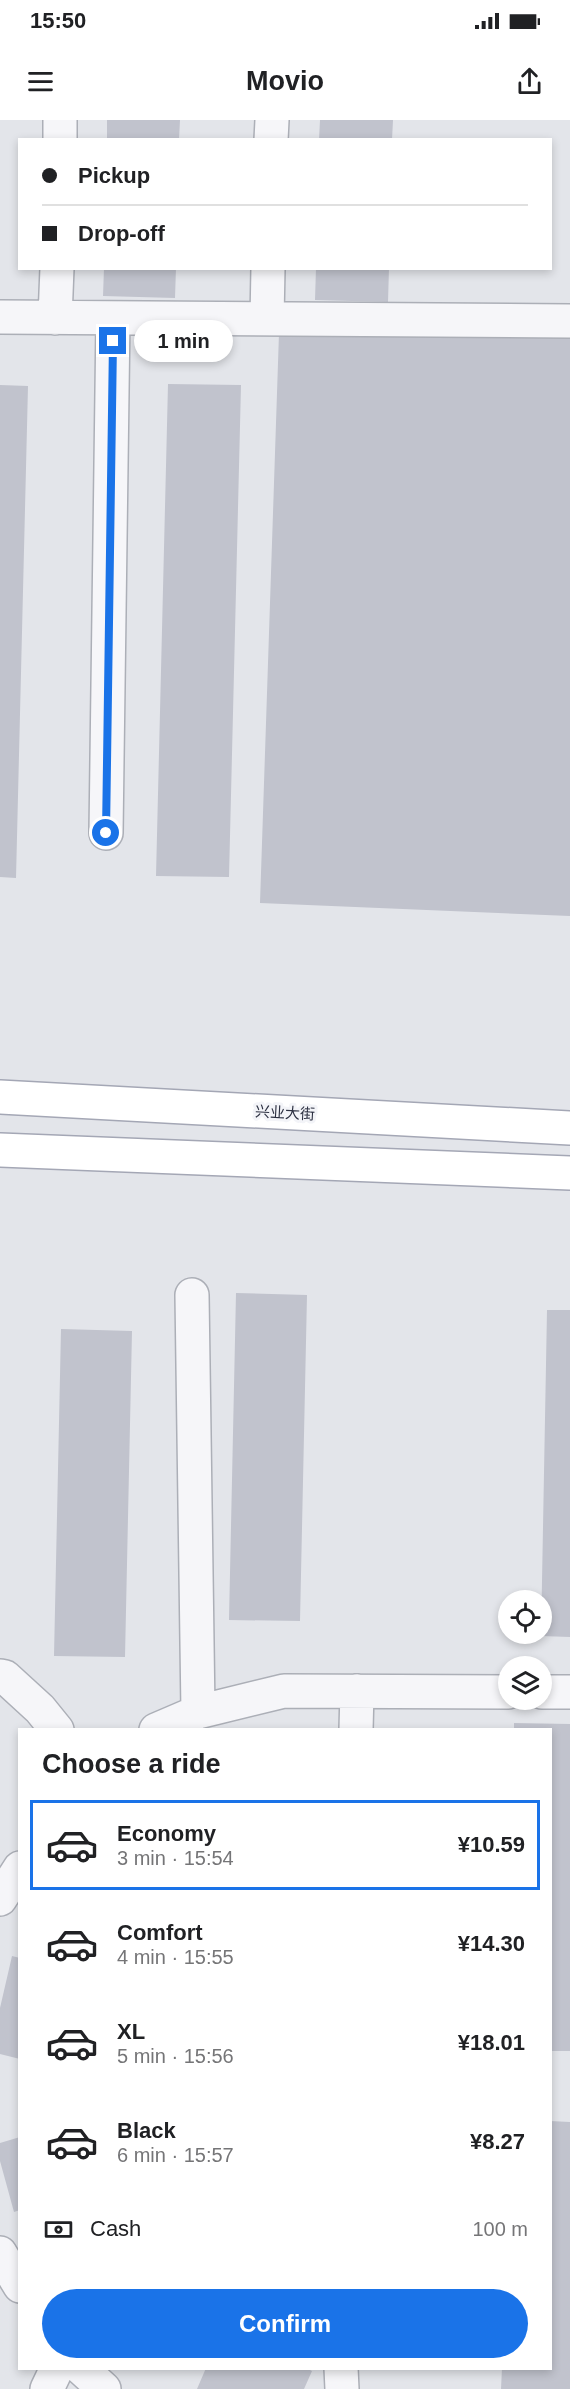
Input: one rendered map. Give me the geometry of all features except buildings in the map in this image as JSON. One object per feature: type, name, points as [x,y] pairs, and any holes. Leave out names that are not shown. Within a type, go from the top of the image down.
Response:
[{"type":"main road","name":"兴业大街","points":[[0,1098],[570,1128]]},
{"type":"main road","points":[[0,1150],[570,1173]]},
{"type":"street","points":[[60,120],[60,138]]},
{"type":"street","points":[[272,120],[272,138]]},
{"type":"street","points":[[55,318],[57,270]]},
{"type":"street","points":[[267,319],[268,270]]},
{"type":"street","points":[[0,317],[570,321]]},
{"type":"street","points":[[106,833],[113,318]]},
{"type":"street","points":[[192,1295],[198,1712]]},
{"type":"street","points":[[0,1676],[5,1677],[40,1709],[55,1728]]},
{"type":"street","points":[[161,1728],[198,1712],[284,1691],[498,1692]]},
{"type":"street","points":[[356,1728],[357,1691]]},
{"type":"street","points":[[552,1692],[570,1692]]},
{"type":"street","points":[[0,1899],[18,1871]]},
{"type":"street","points":[[0,2253],[18,2283]]},
{"type":"street","points":[[47,2389],[56,2370]]},
{"type":"street","points":[[83,2370],[104,2389]]},
{"type":"street","points":[[341,2370],[342,2389]]},
{"type":"route","points":[[106,833],[113,341]]}]
